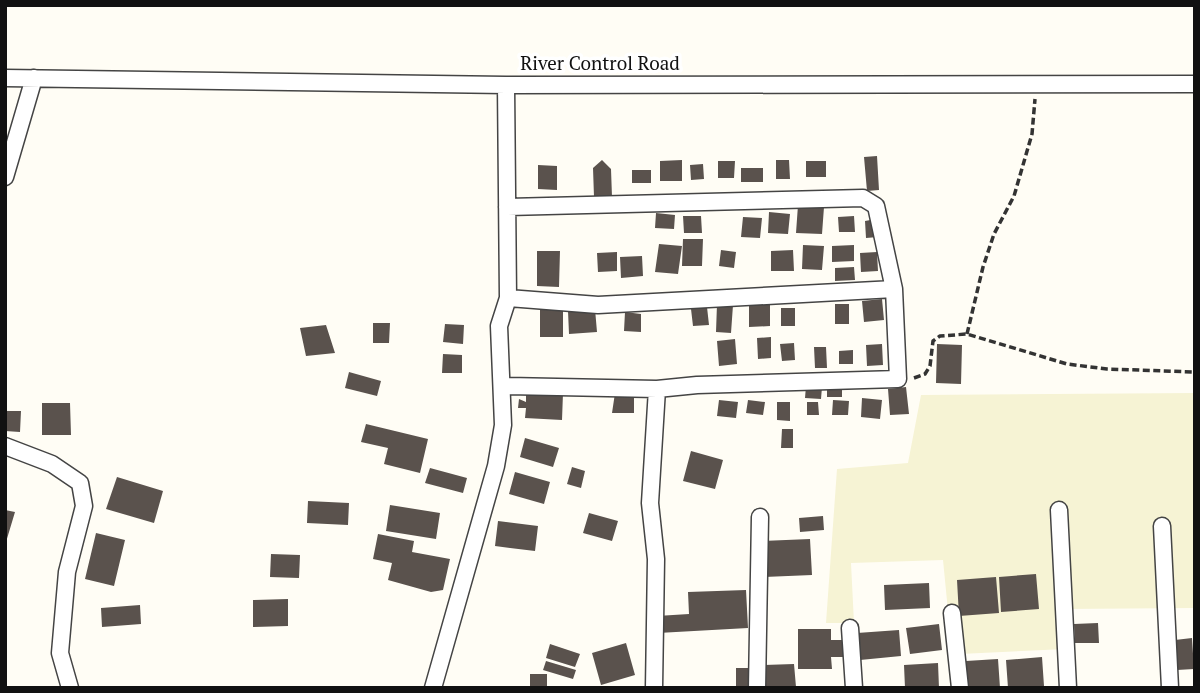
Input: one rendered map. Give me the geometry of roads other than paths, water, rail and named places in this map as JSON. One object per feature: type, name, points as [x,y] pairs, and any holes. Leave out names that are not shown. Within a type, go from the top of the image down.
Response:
[{"type":"street","name":"River Control Road","points":[[5,78],[506,85],[1037,82],[1195,84]]},
{"type":"street","points":[[5,177],[34,78]]},
{"type":"street","points":[[433,688],[496,466],[503,425],[499,326],[508,298],[506,85]]},
{"type":"street","points":[[502,386],[657,389],[697,385],[898,379],[894,289],[876,205],[863,198],[508,206]]},
{"type":"street","points":[[508,298],[598,305],[894,289]]},
{"type":"street","points":[[654,688],[656,559],[650,503],[657,389]]},
{"type":"street","points":[[5,446],[52,464],[80,483],[84,506],[67,572],[60,653],[70,688]]},
{"type":"street","points":[[1059,510],[1068,688]]},
{"type":"street","points":[[757,688],[760,517]]},
{"type":"street","points":[[1162,526],[1170,688]]},
{"type":"street","points":[[952,613],[960,688]]},
{"type":"street","points":[[850,628],[854,688]]}]
